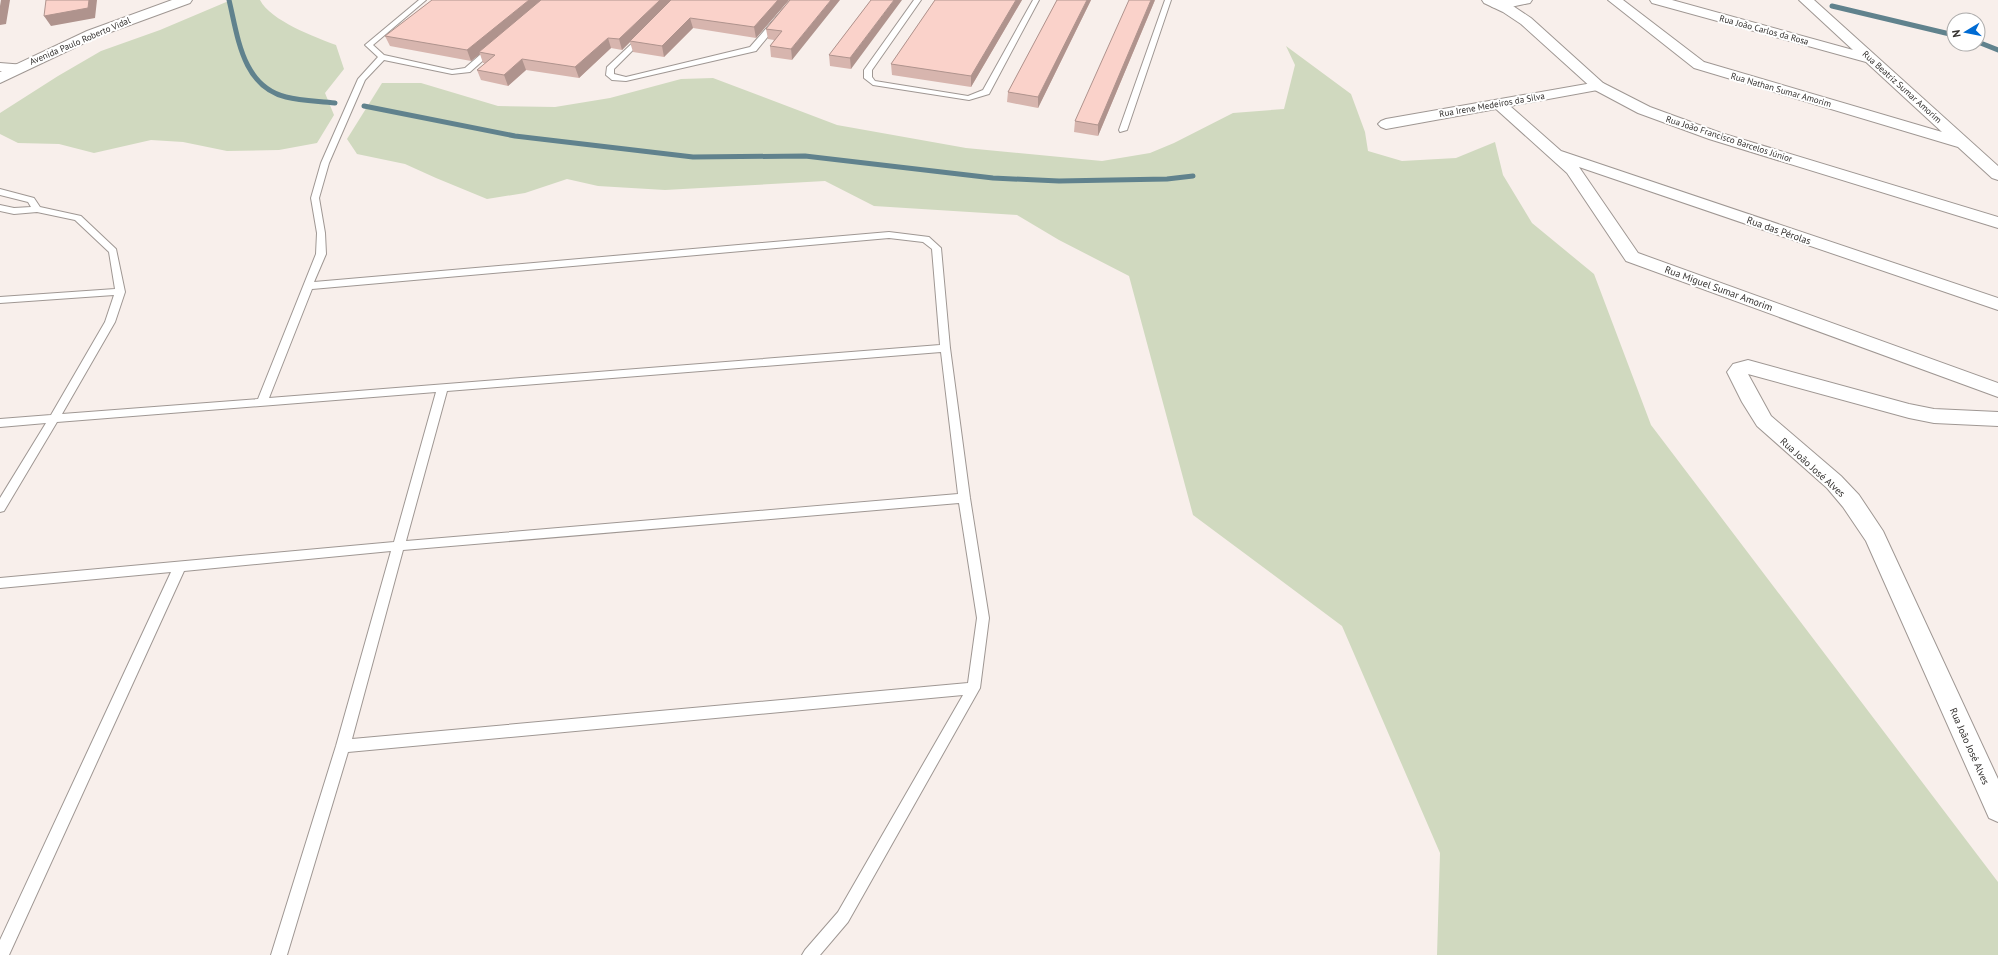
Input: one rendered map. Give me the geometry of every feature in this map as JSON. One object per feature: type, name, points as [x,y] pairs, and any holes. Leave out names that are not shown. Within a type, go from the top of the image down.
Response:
[{"type":"street","name":"Avenida Paulo Roberto Vidal","points":[[0,78],[92,34],[185,0]]},
{"type":"street","points":[[1493,2],[1526,0]]},
{"type":"street","name":"Rua Nathan Sumar Amorim","points":[[1615,0],[1700,65],[1965,144]]},
{"type":"street","name":"Rua João Carlos da Rosa","points":[[1657,0],[1871,60]]},
{"type":"street","name":"Rua Beatriz Sumar Amorim","points":[[1806,0],[1998,175]]},
{"type":"street","name":"Rua João Francisco Barcelos Júnior","points":[[1493,2],[1526,21],[1582,74],[1598,86],[1644,110],[1671,121],[1998,223]]},
{"type":"street","points":[[0,67],[20,68]]},
{"type":"street","name":"Rua Irene Medeiros da Silva","points":[[1386,124],[1598,86]]},
{"type":"street","name":"Rua Miguel Sumar Amorim","points":[[1499,104],[1573,170],[1632,256],[1998,390]]},
{"type":"street","name":"Rua das Pérolas","points":[[1559,156],[1998,304]]},
{"type":"street","name":"Rua João José Alves","points":[[1998,419],[1934,416],[1909,411],[1748,367],[1740,369],[1737,372],[1752,402],[1764,421],[1778,436],[1834,482],[1851,502],[1875,537],[1915,627],[1966,735],[1998,809]]},
{"type":"lane","points":[[423,0],[369,45],[382,57],[452,72],[467,70],[497,45]]},
{"type":"lane","points":[[647,32],[610,69],[610,75],[616,78],[626,79],[753,49],[795,0]]},
{"type":"lane","points":[[918,0],[868,70],[868,78],[873,83],[969,98],[986,92],[1036,0]]},
{"type":"lane","points":[[1123,130],[1168,0]]},
{"type":"lane","points":[[262,402],[321,254],[321,233],[315,198],[325,163],[362,79],[382,57]]},
{"type":"lane","points":[[0,192],[32,200],[37,208]]},
{"type":"lane","points":[[0,208],[14,211],[37,208],[78,218],[93,230],[114,251],[120,292],[110,322],[0,508]]},
{"type":"lane","points":[[308,286],[889,235],[926,238],[936,248],[945,348],[964,498],[983,618],[974,688],[843,917],[810,955]]},
{"type":"lane","points":[[0,300],[120,292]]},
{"type":"lane","points":[[0,423],[945,348]]},
{"type":"lane","points":[[279,955],[343,746],[442,389]]},
{"type":"lane","points":[[0,584],[399,546],[964,498]]},
{"type":"lane","points":[[1,955],[180,566]]},
{"type":"lane","points":[[343,746],[974,688]]},
{"type":"green space","points":[[231,0],[260,0],[266,8],[283,21],[306,33],[336,45],[344,69],[325,93],[334,115],[317,143],[279,150],[227,151],[183,142],[151,140],[94,153],[59,144],[18,143],[0,134],[0,113],[101,51],[160,30]]},
{"type":"green space","points":[[1286,46],[1351,94],[1365,132],[1368,151],[1402,161],[1456,158],[1495,142],[1503,175],[1532,223],[1594,274],[1651,425],[1998,882],[1998,955],[1437,955],[1440,853],[1342,626],[1193,515],[1129,276],[1059,240],[1017,215],[874,206],[825,181],[665,190],[598,186],[567,179],[525,193],[487,199],[405,164],[357,154],[347,139],[382,83],[421,83],[498,106],[555,107],[610,98],[681,79],[713,78],[837,125],[966,148],[1102,161],[1150,153],[1174,143],[1233,113],[1284,109],[1295,65]]},
{"type":"building","points":[[46,0],[89,0],[88,8],[44,16]]},
{"type":"building","points":[[432,0],[529,0],[467,50],[385,36]]},
{"type":"building","points":[[541,0],[660,0],[619,39],[608,38],[575,67],[522,59],[504,75],[477,70],[495,55],[479,52]]},
{"type":"building","points":[[671,0],[778,0],[754,27],[690,18],[662,46],[630,41]]},
{"type":"building","points":[[790,0],[831,0],[791,49],[770,46],[782,31],[766,29]]},
{"type":"building","points":[[871,0],[894,0],[850,58],[829,55]]},
{"type":"building","points":[[935,0],[1016,0],[971,76],[891,64]]},
{"type":"building","points":[[1057,0],[1087,0],[1038,97],[1008,92]]},
{"type":"building","points":[[1129,0],[1151,0],[1098,125],[1075,121]]},
{"type":"waterway","points":[[229,0],[239,44],[244,58],[251,71],[260,82],[271,91],[286,97],[335,103]]},
{"type":"waterway","points":[[1832,6],[1946,33]]},
{"type":"waterway","points":[[1986,45],[1998,50]]},
{"type":"waterway","points":[[364,106],[515,136],[693,157],[805,156],[993,178],[1059,181],[1167,179],[1193,176]]}]
